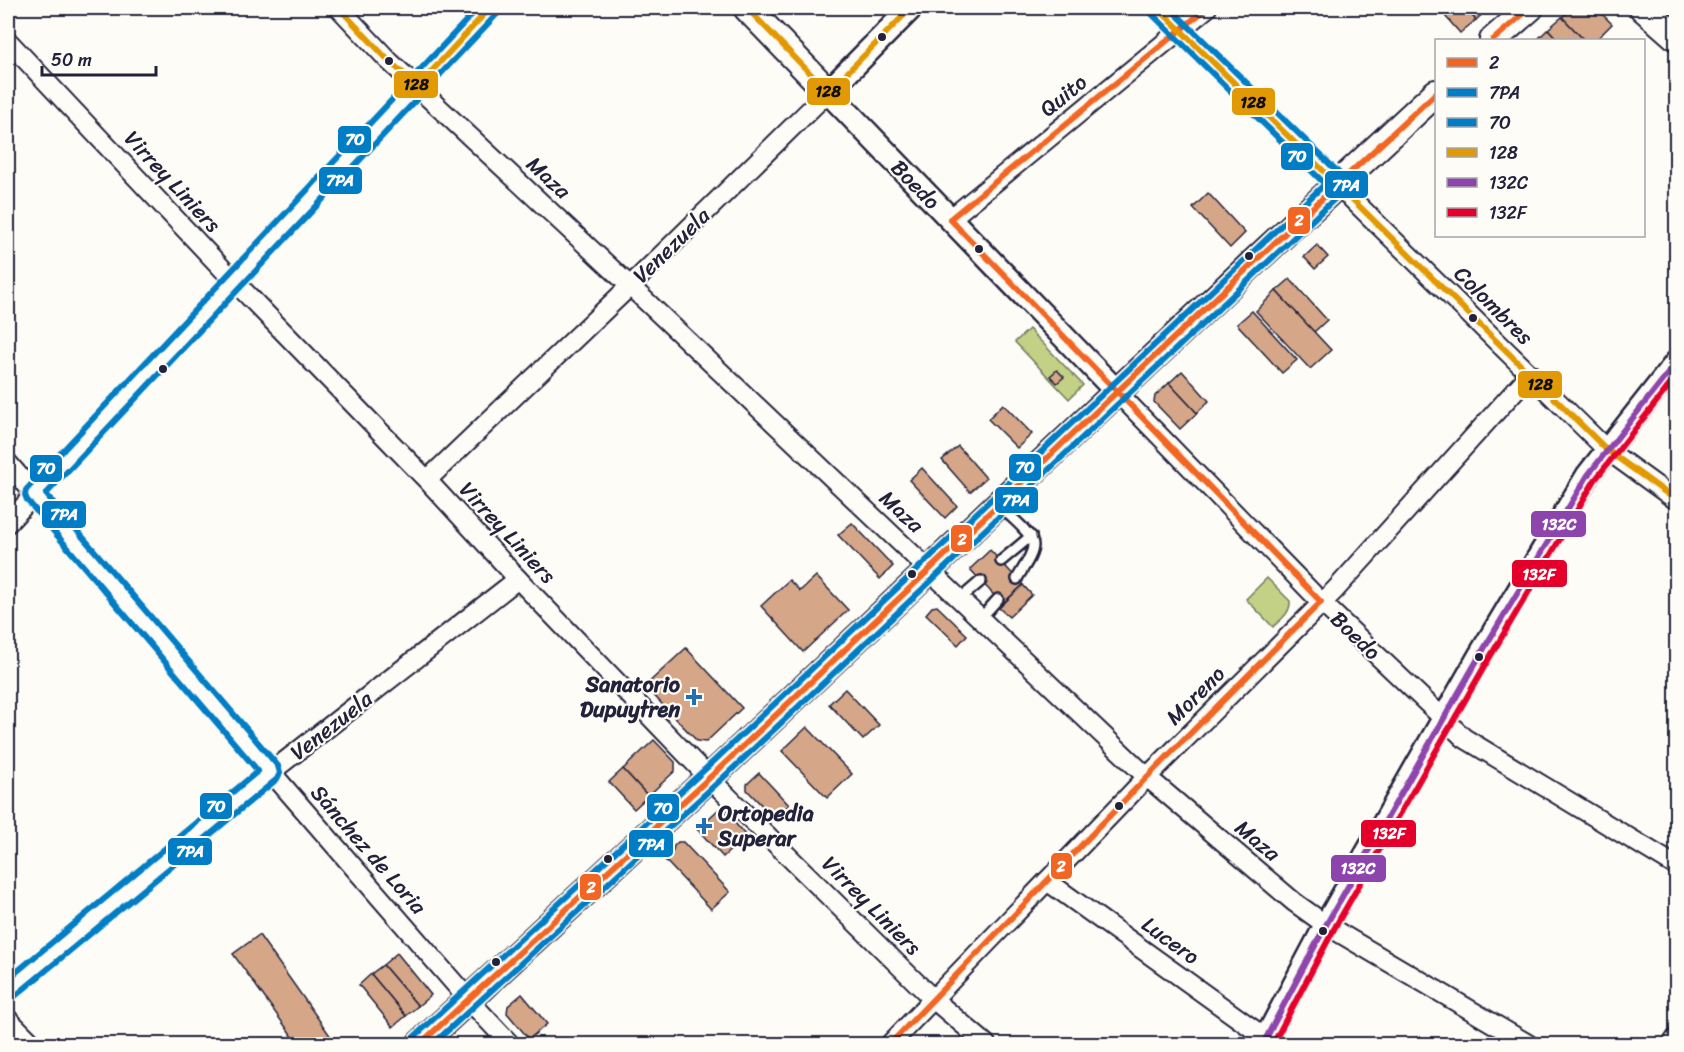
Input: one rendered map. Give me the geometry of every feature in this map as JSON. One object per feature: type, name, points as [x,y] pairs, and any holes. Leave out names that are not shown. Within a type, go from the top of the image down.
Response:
[{"type":"main road","points":[[747,8],[828,92]]},
{"type":"main road","points":[[1644,9],[1677,37]]},
{"type":"main road","points":[[1494,39],[1526,10]]},
{"type":"main road","points":[[420,1044],[709,778],[1435,95]]},
{"type":"street","name":"Maza","points":[[339,8],[389,61],[630,286],[1147,777],[1294,902],[1326,925],[1528,1044]]},
{"type":"street","points":[[8,523],[490,8]]},
{"type":"street","name":"Venezuela","points":[[427,480],[630,286],[911,8]]},
{"type":"street","name":"Colombres","points":[[1158,8],[1607,450],[1677,500]]},
{"type":"street","name":"Quito","points":[[950,219],[1207,8]]},
{"type":"street","name":"Virrey Liniers","points":[[8,41],[709,778],[933,999],[986,1044]]},
{"type":"street","name":"Boedo","points":[[828,92],[1321,602],[1464,738],[1677,866]]},
{"type":"street","points":[[1265,1042],[1326,925],[1479,657],[1588,475],[1677,363]]},
{"type":"street","name":"Moreno","points":[[890,1044],[1147,777],[1335,590],[1530,374]]},
{"type":"street","name":"Sánchez de Loria","points":[[8,463],[271,772],[468,999],[510,1044]]},
{"type":"street","name":"Venezuela","points":[[8,990],[271,772],[518,579]]},
{"type":"street","name":"Lucero","points":[[1047,881],[1265,1042]]},
{"type":"street","points":[[8,1019],[33,1044]]},
{"type":"street","points":[[1672,1044],[1677,1038]]},
{"type":"lane","points":[[998,505],[1031,536],[1034,543],[1032,552],[1017,579]]},
{"type":"lane","points":[[1001,561],[1031,536]]},
{"type":"lane","points":[[960,599],[981,580]]},
{"type":"lane","points":[[980,619],[998,599]]},
{"type":"green space","points":[[1029,329],[1083,385],[1069,399],[1015,342]]},
{"type":"green space","points":[[1267,578],[1290,601],[1287,612],[1273,627],[1246,599]]},
{"type":"building","points":[[1438,8],[1465,8],[1476,20],[1460,33]]},
{"type":"building","points":[[1465,8],[1489,8],[1476,20]]},
{"type":"building","points":[[1573,8],[1596,8],[1612,24],[1597,39],[1583,39],[1562,17]]},
{"type":"building","points":[[1562,17],[1583,39],[1557,39],[1548,29]]},
{"type":"building","points":[[1548,29],[1557,39],[1538,39]]},
{"type":"building","points":[[1208,193],[1245,233],[1230,248],[1193,208]]},
{"type":"building","points":[[1317,245],[1328,257],[1315,269],[1304,257]]},
{"type":"building","points":[[1290,279],[1327,320],[1314,332],[1276,291]]},
{"type":"building","points":[[1276,291],[1331,350],[1310,369],[1256,311]]},
{"type":"building","points":[[1252,311],[1297,360],[1282,373],[1237,324]]},
{"type":"building","points":[[1057,370],[1064,377],[1057,383],[1050,376]]},
{"type":"building","points":[[1182,371],[1209,401],[1197,413],[1169,383]]},
{"type":"building","points":[[1169,383],[1197,413],[1180,429],[1154,402],[1155,396]]},
{"type":"building","points":[[1003,404],[1032,434],[1017,448],[988,419]]},
{"type":"building","points":[[958,446],[986,478],[970,492],[942,460]]},
{"type":"building","points":[[922,468],[957,506],[945,518],[909,480]]},
{"type":"building","points":[[852,523],[893,566],[880,579],[838,535]]},
{"type":"building","points":[[990,550],[1023,585],[1002,604],[970,569]]},
{"type":"building","points":[[816,576],[848,610],[803,652],[761,606],[789,580],[800,591]]},
{"type":"building","points":[[1023,585],[1032,595],[1009,617],[999,608]]},
{"type":"building","points":[[937,606],[967,635],[958,645],[926,614],[932,607]]},
{"type":"building","name":"Sanatorio Dupuytren","points":[[686,648],[742,708],[706,742],[697,741],[645,686]]},
{"type":"building","points":[[845,689],[879,725],[863,740],[829,704]]},
{"type":"building","points":[[807,727],[852,774],[827,798],[782,751]]},
{"type":"building","points":[[654,740],[675,762],[675,771],[648,796],[623,769]]},
{"type":"building","points":[[623,769],[648,796],[634,809],[609,782]]},
{"type":"building","points":[[759,773],[789,805],[774,818],[747,790],[747,784]]},
{"type":"building","points":[[719,809],[723,809],[746,836],[723,857],[697,829]]},
{"type":"building","points":[[678,842],[683,842],[730,892],[711,909],[664,859]]},
{"type":"building","points":[[259,935],[336,1044],[298,1044],[233,954]]},
{"type":"building","points":[[397,953],[431,995],[418,1006],[383,965]]},
{"type":"building","points":[[383,965],[418,1006],[406,1016],[371,974]]},
{"type":"building","points":[[371,974],[406,1016],[393,1027],[359,985]]},
{"type":"building","points":[[522,994],[547,1024],[529,1039],[507,1013],[508,1006]]},
{"type":"transit line","name":"128","points":[[339,8],[389,61],[418,86],[490,8]]},
{"type":"transit line","name":"7O","points":[[8,979],[258,771],[27,500],[26,490],[478,8]]},
{"type":"transit line","name":"128","points":[[747,8],[828,92],[911,8]]},
{"type":"transit line","name":"128","points":[[1158,8],[1607,450],[1676,500]]},
{"type":"transit line","name":"7PA","points":[[433,1044],[726,775],[1345,189],[1347,183],[1344,178],[1170,8]]},
{"type":"transit line","name":"2","points":[[890,1044],[1147,777],[1321,602],[950,219],[1207,8]]},
{"type":"transit line","name":"2","points":[[1494,39],[1530,8]]},
{"type":"transit line","name":"7PA","points":[[14,997],[277,779],[280,773],[278,766],[46,494],[497,14]]},
{"type":"transit line","name":"7O","points":[[414,1037],[714,761],[1325,184],[1152,14]]},
{"type":"transit line","name":"2","points":[[420,1044],[720,768],[1253,263],[1435,94]]},
{"type":"transit line","name":"132C","points":[[1263,1044],[1326,925],[1479,657],[1588,475],[1676,363]]},
{"type":"transit line","name":"132F","points":[[1273,1044],[1334,929],[1487,662],[1595,480],[1676,377]]},
{"type":"place","name":"Sanatorio Dupuytren","points":[[694,697]]},
{"type":"place","name":"Ortopedia Superar","points":[[704,826]]}]
